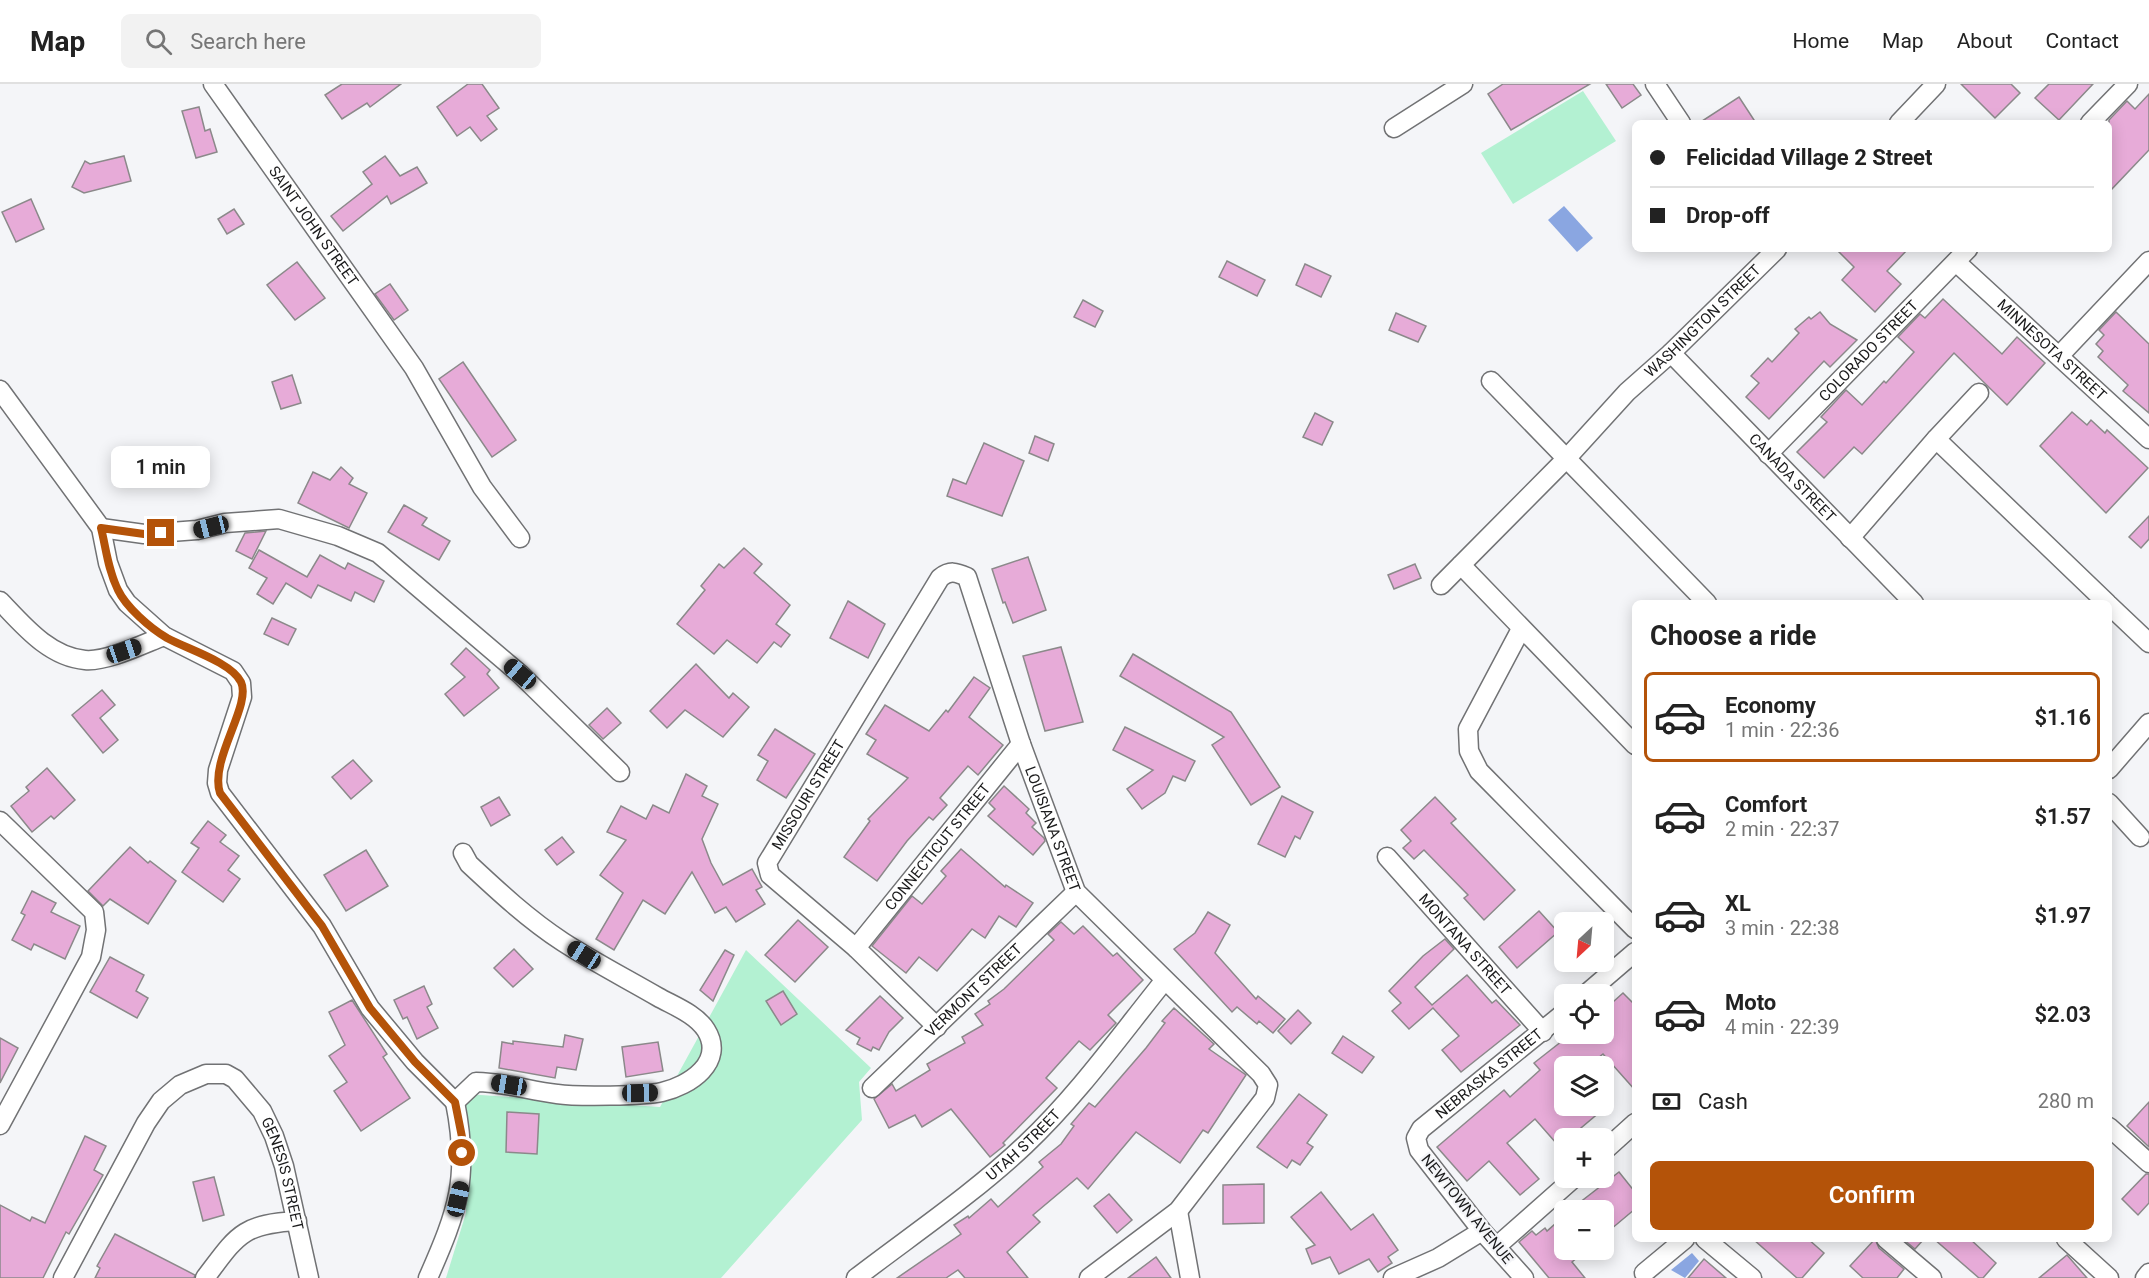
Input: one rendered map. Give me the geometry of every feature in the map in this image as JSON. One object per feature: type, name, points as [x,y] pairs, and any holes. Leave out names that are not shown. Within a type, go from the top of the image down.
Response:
[{"type":"street","name":"SAINT JOHN STREET","points":[[213,84],[414,368],[471,470],[520,538]]},
{"type":"street","points":[[1394,128],[1463,84]]},
{"type":"street","points":[[1655,84],[1679,120]]},
{"type":"street","points":[[1902,120],[1936,84]]},
{"type":"street","points":[[2093,120],[2128,84]]},
{"type":"street","name":"WASHINGTON STREET","points":[[1441,585],[1566,459],[1627,392],[1671,354],[1769,252]]},
{"type":"street","name":"MINNESOTA STREET","points":[[1962,255],[2060,355],[2149,440]]},
{"type":"street","name":"COLORADO STREET","points":[[1768,454],[1962,255]]},
{"type":"street","points":[[2060,355],[2149,261]]},
{"type":"street","name":"CANADA STREET","points":[[1671,354],[1911,600]]},
{"type":"street","points":[[1491,381],[1704,600]]},
{"type":"street","points":[[0,390],[101,528],[118,590],[127,603],[164,636],[233,671],[241,683],[242,696],[218,770],[217,783],[220,793],[322,926],[370,1008],[415,1062],[455,1102],[462,1137],[461,1186],[455,1212],[428,1278]]},
{"type":"street","points":[[1850,538],[1979,393]]},
{"type":"street","points":[[1936,439],[2104,600]]},
{"type":"street","points":[[101,528],[144,534],[197,531],[225,524],[279,519],[338,536],[378,553],[520,674],[620,772]]},
{"type":"street","points":[[1461,565],[1632,742]]},
{"type":"street","name":"MISSOURI STREET","points":[[937,1028],[856,948],[770,875],[767,863],[940,578],[947,572],[967,576]]},
{"type":"street","name":"LOUISIANA STREET","points":[[967,576],[1021,744],[1076,892],[1261,1074],[1268,1085],[1265,1098],[1178,1211]]},
{"type":"street","points":[[0,601],[26,629],[52,650],[86,660],[103,658],[164,636]]},
{"type":"street","points":[[2112,608],[2149,644]]},
{"type":"street","points":[[1521,629],[1468,729],[1469,752],[1479,771],[1632,926]]},
{"type":"street","points":[[2112,766],[2149,723]]},
{"type":"street","name":"CONNECTICUT STREET","points":[[856,948],[1021,744]]},
{"type":"street","points":[[2112,806],[2140,837]]},
{"type":"street","points":[[0,821],[94,912],[96,930],[91,957],[0,1125]]},
{"type":"street","points":[[455,1102],[476,1082],[492,1082],[558,1095],[660,1093],[694,1079],[707,1064],[712,1047],[703,1026],[683,1010],[584,955],[526,917],[469,864],[462,853]]},
{"type":"street","name":"MONTANA STREET","points":[[1387,857],[1543,1032]]},
{"type":"street","name":"VERMONT STREET","points":[[872,1088],[1076,892]]},
{"type":"street","points":[[1598,984],[1632,955]]},
{"type":"street","name":"UTAH STREET","points":[[856,1278],[971,1191],[1024,1146],[1074,1094],[1164,981]]},
{"type":"street","name":"NEBRASKA STREET","points":[[1416,1138],[1420,1129],[1554,1022]]},
{"type":"street","name":"GENESIS STREET","points":[[63,1278],[146,1123],[161,1101],[180,1085],[206,1074],[226,1074],[235,1079],[262,1111],[274,1136],[297,1221],[309,1278]]},
{"type":"street","points":[[1614,1142],[1632,1126]]},
{"type":"street","points":[[2112,1130],[2149,1163]]},
{"type":"street","name":"NEWTOWN AVENUE","points":[[1416,1138],[1419,1150],[1482,1231],[1524,1278]]},
{"type":"street","points":[[1497,1246],[1563,1188]]},
{"type":"street","points":[[1089,1278],[1178,1211],[1190,1278]]},
{"type":"street","points":[[205,1278],[248,1228],[269,1222],[297,1221]]},
{"type":"street","points":[[1393,1278],[1438,1258],[1482,1231]]},
{"type":"street","points":[[1644,1273],[1681,1242]]},
{"type":"street","points":[[1709,1242],[1752,1278]]},
{"type":"street","points":[[1890,1242],[1932,1278]]},
{"type":"street","points":[[2069,1242],[2109,1278]]},
{"type":"street","points":[[2145,1278],[2149,1273]]},
{"type":"green space","points":[[1583,91],[1616,141],[1513,204],[1481,153]]},
{"type":"green space","points":[[746,950],[871,1068],[859,1082],[862,1120],[721,1278],[446,1278],[466,1213],[466,1094],[660,1107]]},
{"type":"water","points":[[1564,206],[1593,238],[1577,252],[1548,220]]},
{"type":"water","points":[[1692,1253],[1699,1261],[1685,1278],[1671,1270]]},
{"type":"building","points":[[342,84],[401,84],[370,107],[367,103],[342,119],[325,95]]},
{"type":"building","points":[[468,84],[482,84],[499,108],[487,116],[497,129],[481,141],[470,127],[457,136],[437,107]]},
{"type":"building","points":[[1503,84],[1590,84],[1511,130],[1488,94]]},
{"type":"building","points":[[1606,84],[1633,84],[1641,95],[1622,108]]},
{"type":"building","points":[[1961,84],[2011,84],[2020,93],[1995,118]]},
{"type":"building","points":[[2049,84],[2093,84],[2059,120],[2035,98]]},
{"type":"building","points":[[2149,94],[2149,150],[2112,189],[2112,120],[2109,120],[2127,101],[2135,109]]},
{"type":"building","points":[[1739,97],[1754,120],[1704,120]]},
{"type":"building","points":[[199,107],[205,131],[210,129],[217,152],[196,158],[182,111]]},
{"type":"building","points":[[124,156],[131,181],[84,193],[72,187],[85,161],[90,164]]},
{"type":"building","points":[[385,156],[400,176],[417,167],[427,183],[391,204],[387,196],[343,231],[331,216],[372,184],[363,172]]},
{"type":"building","points":[[31,199],[44,229],[16,242],[2,212]]},
{"type":"building","points":[[234,209],[244,224],[227,234],[218,219]]},
{"type":"building","points":[[1839,252],[1905,252],[1887,271],[1901,284],[1875,312],[1842,280],[1854,267]]},
{"type":"building","points":[[1227,261],[1265,280],[1257,296],[1219,277]]},
{"type":"building","points":[[297,262],[325,298],[295,320],[267,285]]},
{"type":"building","points":[[1305,264],[1331,276],[1321,297],[1296,285]]},
{"type":"building","points":[[390,284],[408,310],[394,320],[375,294]]},
{"type":"building","points":[[1943,299],[2002,354],[2017,337],[2045,363],[2007,405],[1954,353],[1862,454],[1854,447],[1824,478],[1797,452],[1827,422],[1821,417],[1846,390],[1862,405],[1884,381],[1886,383],[1914,352],[1898,337],[1920,314],[1925,318]]},
{"type":"building","points":[[1083,300],[1103,311],[1095,327],[1074,317]]},
{"type":"building","points":[[1820,312],[1830,324],[1857,340],[1830,367],[1824,361],[1769,419],[1746,397],[1759,383],[1751,376],[1768,358],[1772,362],[1799,333],[1795,329],[1809,317],[1811,319]]},
{"type":"building","points":[[2116,312],[2149,344],[2149,413],[2123,391],[2128,385],[2098,357],[2103,351],[2096,344],[2104,335],[2099,330]]},
{"type":"building","points":[[1396,313],[1426,326],[1418,342],[1389,330]]},
{"type":"building","points":[[463,362],[516,440],[492,457],[439,379]]},
{"type":"building","points":[[292,375],[301,403],[281,409],[272,382]]},
{"type":"building","points":[[2072,412],[2087,425],[2091,420],[2105,433],[2107,430],[2148,468],[2106,513],[2040,446]]},
{"type":"building","points":[[1315,413],[1333,422],[1322,445],[1303,437]]},
{"type":"building","points":[[1035,436],[1054,444],[1048,461],[1029,453]]},
{"type":"building","points":[[984,443],[1024,461],[1002,516],[947,496],[953,479],[966,484]]},
{"type":"building","points":[[341,467],[353,478],[349,484],[367,493],[349,528],[298,503],[313,472],[330,480]]},
{"type":"building","points":[[404,505],[427,518],[422,525],[450,541],[439,560],[388,532]]},
{"type":"building","points":[[2149,516],[2149,539],[2141,548],[2129,537]]},
{"type":"building","points":[[266,531],[252,559],[236,551],[245,533]]},
{"type":"building","points":[[744,548],[762,564],[754,573],[790,605],[776,624],[790,635],[781,647],[774,642],[757,663],[727,640],[714,654],[677,624],[705,590],[701,586],[719,564],[724,568]]},
{"type":"building","points":[[259,550],[307,577],[320,555],[345,569],[348,563],[384,581],[374,602],[355,592],[351,601],[318,585],[311,598],[286,583],[273,604],[257,594],[267,578],[249,568]]},
{"type":"building","points":[[1028,557],[1046,610],[1013,623],[1005,602],[1003,603],[992,569]]},
{"type":"building","points":[[1415,564],[1421,578],[1394,589],[1388,575]]},
{"type":"building","points":[[848,601],[885,624],[868,658],[830,638]]},
{"type":"building","points":[[272,618],[296,629],[288,645],[264,634]]},
{"type":"building","points":[[1061,647],[1083,722],[1045,731],[1023,656]]},
{"type":"building","points":[[466,648],[490,670],[487,674],[499,688],[464,716],[445,694],[465,677],[451,664]]},
{"type":"building","points":[[1133,654],[1231,712],[1280,787],[1251,805],[1212,745],[1224,737],[1120,676]]},
{"type":"building","points":[[696,664],[729,698],[733,693],[749,707],[723,737],[685,710],[667,728],[650,711]]},
{"type":"building","points":[[974,677],[990,688],[969,717],[1003,745],[978,775],[968,766],[940,798],[947,805],[933,820],[929,817],[907,841],[877,881],[844,857],[870,821],[868,819],[908,778],[867,754],[876,740],[866,734],[885,705],[929,731],[946,710],[948,712]]},
{"type":"building","points":[[102,690],[115,705],[100,718],[118,740],[103,753],[72,715]]},
{"type":"building","points":[[607,708],[621,723],[603,739],[589,725]]},
{"type":"building","points":[[1125,727],[1195,761],[1185,781],[1173,776],[1165,793],[1142,809],[1127,789],[1153,770],[1113,750]]},
{"type":"building","points":[[775,729],[815,754],[786,798],[757,780],[768,761],[758,755]]},
{"type":"building","points":[[353,760],[372,781],[351,799],[332,777]]},
{"type":"building","points":[[47,768],[75,800],[54,819],[51,816],[32,832],[11,806],[29,791],[26,787]]},
{"type":"building","points":[[686,774],[707,786],[702,796],[718,804],[702,839],[723,885],[752,869],[762,887],[756,890],[765,904],[736,922],[726,907],[715,913],[692,872],[665,914],[643,900],[614,950],[596,939],[623,893],[600,875],[626,840],[607,832],[621,806],[646,819],[653,805],[669,813]]},
{"type":"building","points":[[1004,786],[1029,809],[1026,813],[1036,823],[1032,827],[1044,838],[1045,841],[1033,855],[988,816],[995,809],[989,803]]},
{"type":"building","points":[[1282,796],[1313,812],[1300,839],[1295,836],[1285,857],[1258,844]]},
{"type":"building","points":[[499,797],[510,815],[491,826],[481,807]]},
{"type":"building","points":[[1435,797],[1456,819],[1451,823],[1515,890],[1484,920],[1464,898],[1468,895],[1424,850],[1414,859],[1403,848],[1411,841],[1401,830]]},
{"type":"building","points":[[208,821],[226,835],[220,842],[239,856],[228,870],[240,879],[223,902],[182,872],[199,848],[191,843]]},
{"type":"building","points":[[562,837],[574,852],[557,865],[545,850]]},
{"type":"building","points":[[130,847],[148,863],[150,861],[176,881],[148,924],[110,899],[103,906],[88,891]]},
{"type":"building","points":[[961,849],[1005,887],[1006,885],[1033,903],[1016,927],[999,916],[985,938],[972,929],[937,971],[919,957],[906,973],[872,946],[912,896],[922,904],[946,876],[941,871]]},
{"type":"building","points":[[366,850],[388,886],[346,911],[324,875]]},
{"type":"building","points":[[32,891],[56,903],[51,912],[80,926],[65,959],[34,944],[31,950],[12,940],[25,915],[21,913]]},
{"type":"building","points":[[1539,911],[1554,928],[1554,936],[1517,968],[1499,947]]},
{"type":"building","points":[[1208,912],[1230,925],[1215,953],[1256,999],[1258,996],[1285,1019],[1273,1033],[1259,1021],[1257,1024],[1237,1007],[1232,1012],[1174,949],[1195,933]]},
{"type":"building","points":[[798,920],[828,947],[795,982],[765,955]]},
{"type":"building","points":[[1061,922],[1074,934],[1083,926],[1113,956],[1117,953],[1143,980],[1108,1015],[1116,1023],[1090,1050],[1079,1041],[1046,1078],[1057,1088],[1003,1143],[1005,1145],[990,1157],[951,1109],[922,1127],[915,1115],[889,1128],[874,1099],[892,1084],[896,1091],[930,1070],[927,1064],[965,1043],[962,1037],[983,1025],[975,1014],[990,1004],[988,1001],[1004,989],[1054,940],[1048,934]]},
{"type":"building","points":[[1445,939],[1454,949],[1415,987],[1432,1005],[1467,975],[1492,1003],[1496,1000],[1520,1025],[1461,1072],[1442,1050],[1459,1036],[1433,1008],[1409,1029],[1392,1011],[1401,1003],[1389,991],[1423,956]]},
{"type":"building","points":[[514,949],[533,969],[513,987],[494,968]]},
{"type":"building","points":[[725,950],[734,955],[713,1001],[700,990]]},
{"type":"building","points":[[110,957],[144,975],[136,991],[148,998],[137,1018],[90,992]]},
{"type":"building","points":[[424,986],[432,1004],[427,1007],[438,1028],[417,1039],[407,1017],[403,1019],[394,1000]]},
{"type":"building","points":[[783,991],[797,1014],[781,1025],[766,1001]]},
{"type":"building","points":[[1623,993],[1632,1002],[1632,1087],[1614,1066],[1614,1056],[1603,1054],[1600,1056],[1554,1056],[1554,1116],[1595,1116],[1581,1128],[1554,1128],[1554,1141],[1535,1119],[1507,1143],[1539,1179],[1520,1195],[1489,1161],[1467,1181],[1437,1147],[1504,1090],[1510,1097],[1540,1070],[1534,1063],[1558,1044],[1614,1044],[1614,1001]]},
{"type":"building","points":[[880,996],[903,1018],[889,1032],[879,1050],[873,1047],[871,1051],[857,1044],[860,1038],[846,1030]]},
{"type":"building","points":[[352,1000],[387,1054],[383,1057],[410,1098],[361,1131],[334,1091],[347,1082],[329,1056],[345,1045],[329,1012]]},
{"type":"building","points":[[1174,1008],[1214,1044],[1209,1049],[1246,1075],[1208,1133],[1203,1130],[1180,1163],[1136,1132],[1088,1189],[1077,1178],[1033,1215],[1040,1222],[1007,1252],[1028,1278],[965,1278],[958,1270],[946,1278],[897,1278],[961,1234],[954,1225],[968,1216],[969,1218],[991,1199],[998,1207],[1043,1167],[1039,1162],[1061,1144],[1074,1126],[1071,1124],[1089,1103],[1095,1107],[1146,1048],[1165,1023],[1162,1021]]},
{"type":"building","points":[[1298,1010],[1311,1023],[1291,1044],[1278,1031]]},
{"type":"building","points":[[565,1035],[583,1039],[576,1070],[557,1067],[555,1078],[499,1068],[502,1042],[513,1044],[513,1041],[563,1047]]},
{"type":"building","points":[[1343,1036],[1374,1057],[1362,1073],[1332,1053]]},
{"type":"building","points":[[0,1038],[18,1048],[0,1083]]},
{"type":"building","points":[[658,1042],[663,1071],[626,1077],[622,1047]]},
{"type":"building","points":[[1299,1094],[1327,1115],[1307,1143],[1313,1147],[1300,1165],[1292,1160],[1287,1168],[1257,1147]]},
{"type":"building","points":[[2149,1102],[2149,1147],[2127,1126]]},
{"type":"building","points":[[507,1112],[539,1114],[537,1154],[506,1152]]},
{"type":"building","points":[[85,1136],[106,1146],[94,1170],[103,1175],[69,1234],[66,1232],[43,1278],[0,1278],[0,1205],[30,1221],[32,1217],[45,1223]]},
{"type":"building","points":[[1619,1172],[1632,1188],[1632,1212],[1614,1227],[1614,1200],[1583,1200],[1598,1188],[1614,1188],[1614,1176]]},
{"type":"building","points":[[2146,1174],[2149,1174],[2149,1203],[2138,1215],[2122,1199]]},
{"type":"building","points":[[214,1177],[224,1215],[203,1221],[193,1182]]},
{"type":"building","points":[[1264,1184],[1264,1223],[1223,1224],[1223,1185]]},
{"type":"building","points":[[1321,1192],[1351,1230],[1373,1214],[1398,1250],[1388,1257],[1392,1263],[1378,1272],[1369,1259],[1339,1274],[1330,1257],[1312,1264],[1306,1249],[1315,1245],[1291,1217]]},
{"type":"building","points":[[1109,1194],[1132,1220],[1117,1233],[1094,1206]]},
{"type":"building","points":[[1554,1225],[1554,1260],[1574,1260],[1572,1262],[1585,1278],[1549,1278],[1519,1242],[1532,1231],[1536,1235],[1545,1228],[1547,1231]]},
{"type":"building","points":[[115,1234],[195,1275],[194,1278],[95,1278],[100,1268],[97,1266]]},
{"type":"building","points":[[1756,1242],[1811,1242],[1824,1253],[1802,1278],[1797,1278]]},
{"type":"building","points":[[1872,1242],[1876,1242],[1879,1248],[1904,1269],[1897,1278],[1863,1278],[1850,1266]]},
{"type":"building","points":[[1907,1242],[1921,1242],[1915,1249]]},
{"type":"building","points":[[1937,1242],[1973,1242],[1996,1263],[1983,1278],[1979,1278]]},
{"type":"building","points":[[2067,1255],[2087,1278],[2039,1278]]},
{"type":"building","points":[[1156,1257],[1171,1278],[1128,1278]]},
{"type":"building","points":[[1704,1259],[1726,1278],[1688,1278]]},
{"type":"route","points":[[161,533],[144,534],[101,528],[108,563],[118,590],[127,603],[164,636],[233,671],[241,683],[242,696],[218,770],[217,783],[220,793],[322,926],[370,1008],[415,1062],[455,1102],[462,1137],[462,1153]]}]
